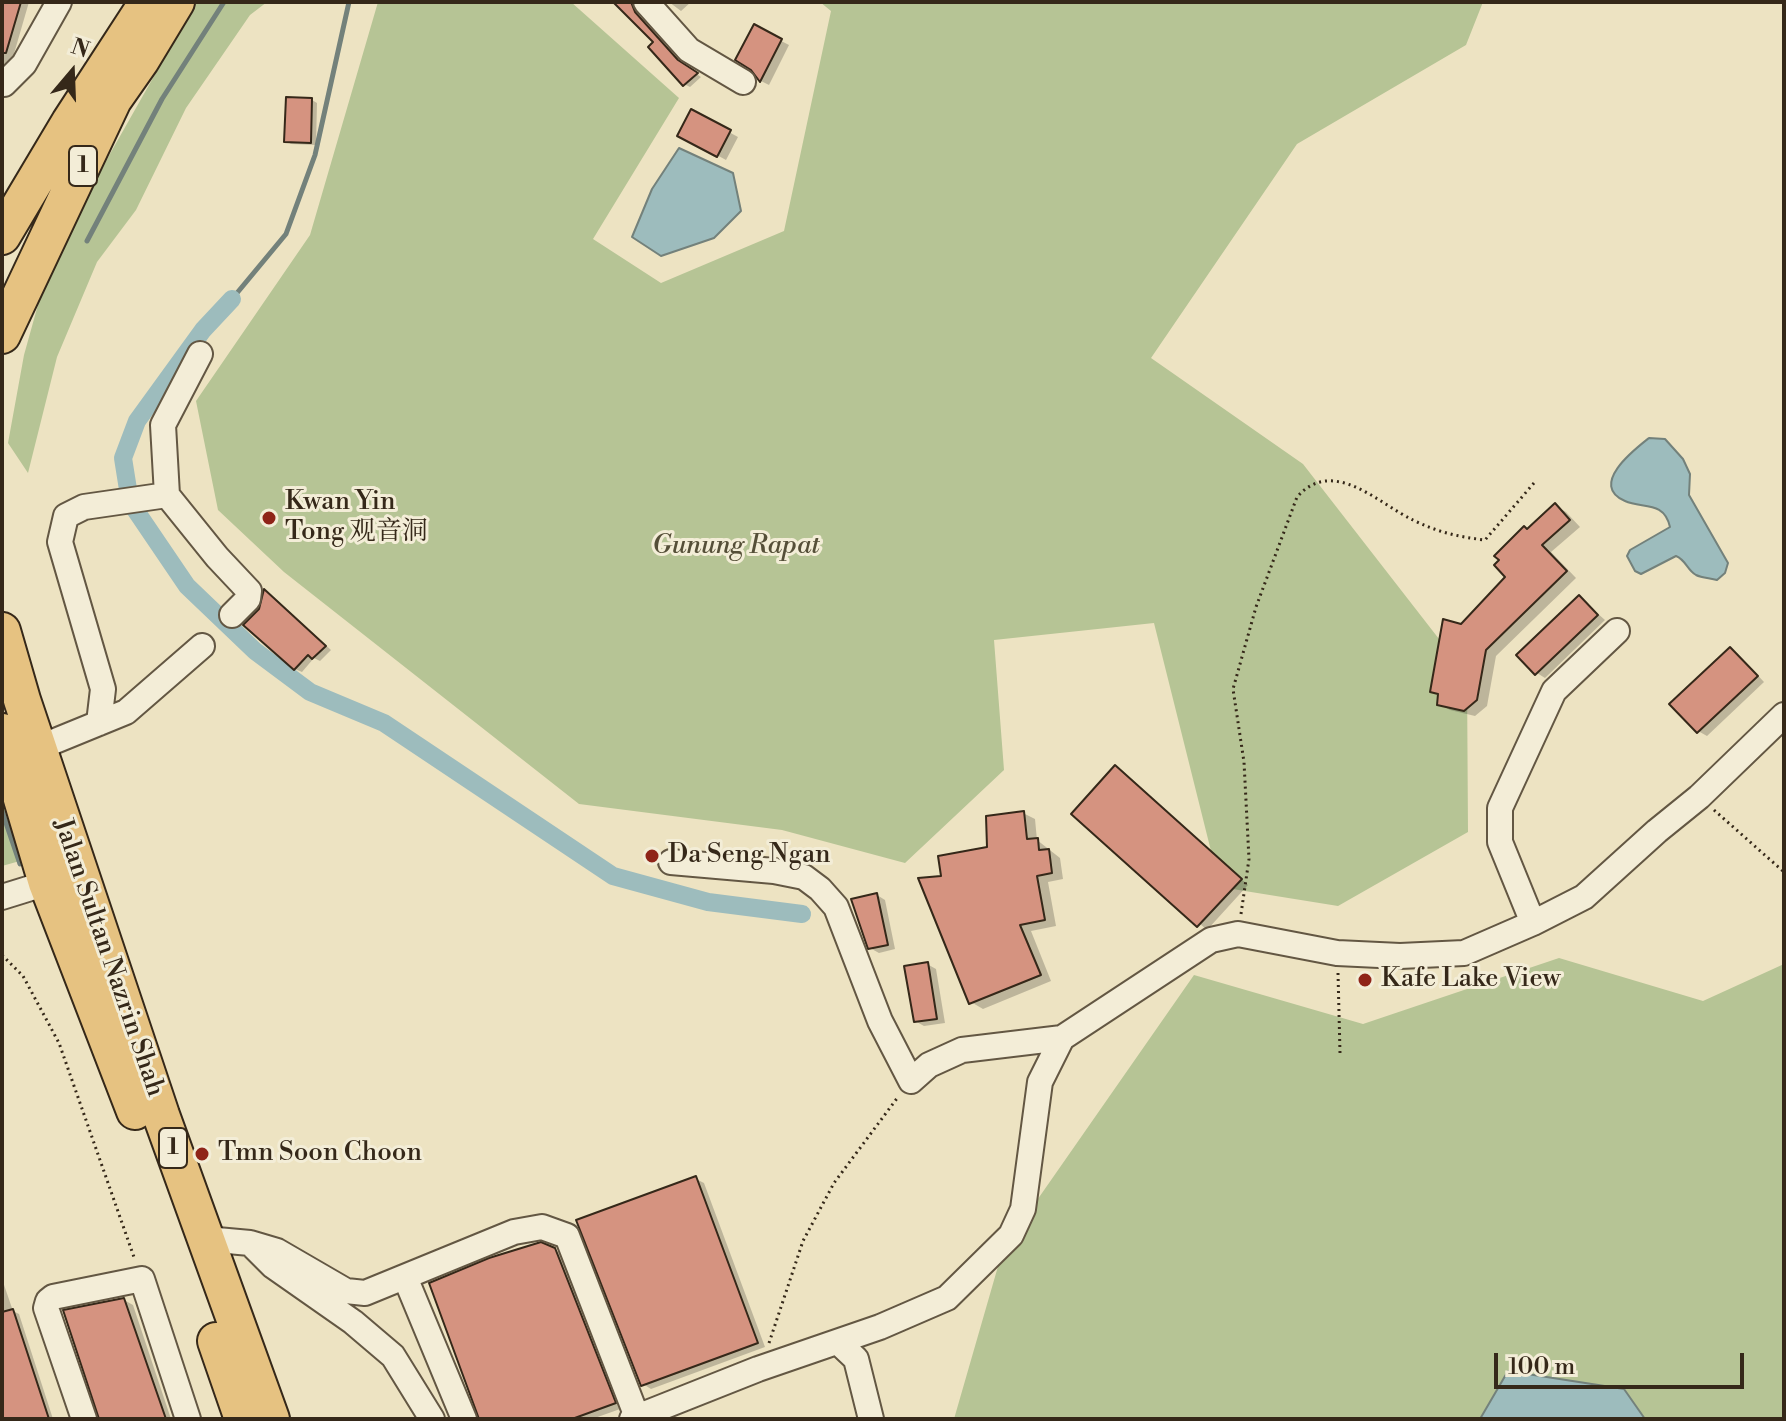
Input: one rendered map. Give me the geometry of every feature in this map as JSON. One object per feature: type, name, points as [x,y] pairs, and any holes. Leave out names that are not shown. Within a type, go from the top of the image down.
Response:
[{"type":"highway","name":"1","points":[[5,244],[70,122],[148,2]]},
{"type":"highway","name":"1","points":[[4,329],[113,100],[176,2]]},
{"type":"highway","points":[[4,329],[5,244],[113,100]]},
{"type":"highway","name":"Jalan Sultan Nazrin Shah","points":[[2,631],[161,1115],[271,1419]]},
{"type":"highway","name":"Jalan Sultan Nazrin Shah","points":[[2,732],[47,883],[141,1125],[243,1419]]},
{"type":"highway","points":[[58,809],[58,849],[47,883],[60,887],[73,899],[102,937]]},
{"type":"street","points":[[3,86],[24,64],[59,2]]},
{"type":"street","points":[[646,2],[689,50],[743,82]]},
{"type":"street","points":[[200,354],[163,425],[159,497],[249,591],[248,599],[232,615]]},
{"type":"street","points":[[99,723],[103,689],[60,542],[66,516],[84,507],[159,497]]},
{"type":"street","points":[[1533,923],[1500,842],[1500,808],[1554,691],[1617,631]]},
{"type":"street","points":[[38,748],[126,712],[202,646]]},
{"type":"street","points":[[671,862],[774,871],[804,877],[820,889],[836,907],[880,1021],[911,1081],[929,1065],[962,1050],[1062,1038],[1211,940],[1238,934],[1337,953],[1400,956],[1464,953],[1584,897],[1699,797],[1784,715]]},
{"type":"street","points":[[2,897],[47,883]]},
{"type":"street","points":[[206,1239],[250,1243],[277,1251],[346,1291],[365,1293],[514,1232],[542,1227],[567,1236],[634,1418],[947,1298],[1011,1235],[1023,1209],[1040,1082],[1062,1038]]},
{"type":"street","points":[[250,1243],[273,1266],[353,1322],[393,1356],[432,1419]]},
{"type":"street","points":[[405,1277],[464,1419]]},
{"type":"street","points":[[84,1419],[46,1308],[48,1301],[53,1297],[142,1279],[188,1419]]},
{"type":"street","points":[[838,1342],[856,1359],[871,1419]]},
{"type":"path","points":[[1238,934],[1249,859],[1244,762],[1233,689],[1256,607],[1297,497],[1305,489],[1322,482],[1339,481],[1356,486],[1410,519],[1448,535],[1485,540],[1534,483]]},
{"type":"path","points":[[1699,797],[1784,872]]},
{"type":"path","points":[[1337,953],[1340,1053]]},
{"type":"path","points":[[2,955],[23,976],[59,1043],[142,1279]]},
{"type":"path","points":[[758,1369],[778,1322],[803,1241],[834,1183],[911,1081]]},
{"type":"green space","points":[[196,2],[267,2],[250,15],[186,108],[136,210],[97,262],[57,357],[28,473],[8,443],[24,355],[51,258]]},
{"type":"green space","name":"Gunung Rapat","points":[[378,2],[571,2],[679,98],[593,239],[661,283],[784,231],[831,11],[820,2],[1483,2],[1466,45],[1297,144],[1151,358],[1303,464],[1467,675],[1468,832],[1338,906],[1220,887],[1154,623],[994,640],[1004,770],[905,863],[782,830],[579,804],[284,572],[218,510],[196,401],[310,235]]},
{"type":"green space","points":[[2,758],[27,859],[2,866]]},
{"type":"green space","points":[[1559,958],[1703,1001],[1784,964],[1784,1419],[1645,1419],[1624,1389],[1508,1371],[1480,1419],[954,1419],[1003,1249],[1194,975],[1363,1024]]},
{"type":"water","points":[[679,148],[733,173],[741,211],[714,238],[661,256],[632,237],[652,189]]},
{"type":"water","points":[[1649,438],[1665,439],[1683,459],[1690,474],[1689,495],[1728,563],[1725,573],[1717,580],[1696,575],[1676,556],[1641,574],[1635,571],[1627,556],[1630,550],[1670,527],[1667,518],[1658,509],[1625,501],[1615,494],[1611,486],[1625,459]]},
{"type":"water","points":[[1508,1371],[1624,1389],[1645,1419],[1480,1419]]},
{"type":"building","points":[[2,2],[21,2],[6,53],[2,53]]},
{"type":"building","points":[[613,2],[631,2],[635,12],[678,60],[698,73],[683,86],[648,47],[653,42]]},
{"type":"building","points":[[754,24],[782,39],[760,82],[751,70],[735,60]]},
{"type":"building","points":[[286,97],[312,98],[311,143],[284,142]]},
{"type":"building","points":[[691,109],[731,130],[717,157],[677,136]]},
{"type":"building","points":[[1555,503],[1570,520],[1542,545],[1567,571],[1486,650],[1477,700],[1464,711],[1437,705],[1438,694],[1430,692],[1443,619],[1461,624],[1505,577],[1494,565],[1499,560],[1494,556],[1524,526],[1527,529]]},
{"type":"building","points":[[264,589],[326,646],[312,659],[308,655],[294,670],[243,625],[259,609]]},
{"type":"building","points":[[1579,595],[1598,615],[1535,675],[1516,655]]},
{"type":"building","points":[[1730,647],[1758,676],[1697,733],[1669,704]]},
{"type":"building","points":[[1115,765],[1242,879],[1197,927],[1071,814]]},
{"type":"building","points":[[1024,811],[1027,839],[1038,838],[1039,850],[1049,849],[1052,873],[1037,876],[1045,920],[1020,925],[1041,975],[969,1004],[918,878],[941,876],[938,856],[987,847],[986,816]]},
{"type":"building","points":[[877,893],[888,945],[868,949],[851,899]]},
{"type":"building","points":[[928,962],[937,1019],[914,1022],[904,966]]},
{"type":"building","points":[[696,1176],[758,1343],[641,1386],[576,1220]]},
{"type":"building","points":[[541,1242],[555,1248],[616,1403],[572,1419],[479,1419],[429,1283],[489,1258]]},
{"type":"building","points":[[124,1298],[166,1419],[99,1419],[63,1310]]},
{"type":"building","points":[[13,1309],[49,1419],[2,1419],[2,1312]]},
{"type":"waterway","points":[[87,241],[162,99],[224,2]]},
{"type":"waterway","points":[[232,299],[286,234],[315,155],[349,2]]},
{"type":"waterway","points":[[232,299],[203,330],[137,421],[123,458],[130,502],[187,586],[255,651],[310,692],[384,723],[613,876],[708,902],[802,914]]},
{"type":"waterway","points":[[2,811],[20,864]]},
{"type":"place","name":"Kwan Yin Tong 观音洞","points":[[269,518]]},
{"type":"place","name":"Da Seng Ngan","points":[[652,856]]},
{"type":"place","name":"Kafe Lake View","points":[[1365,980]]},
{"type":"place","name":"Tmn Soon Choon","points":[[202,1154]]}]
